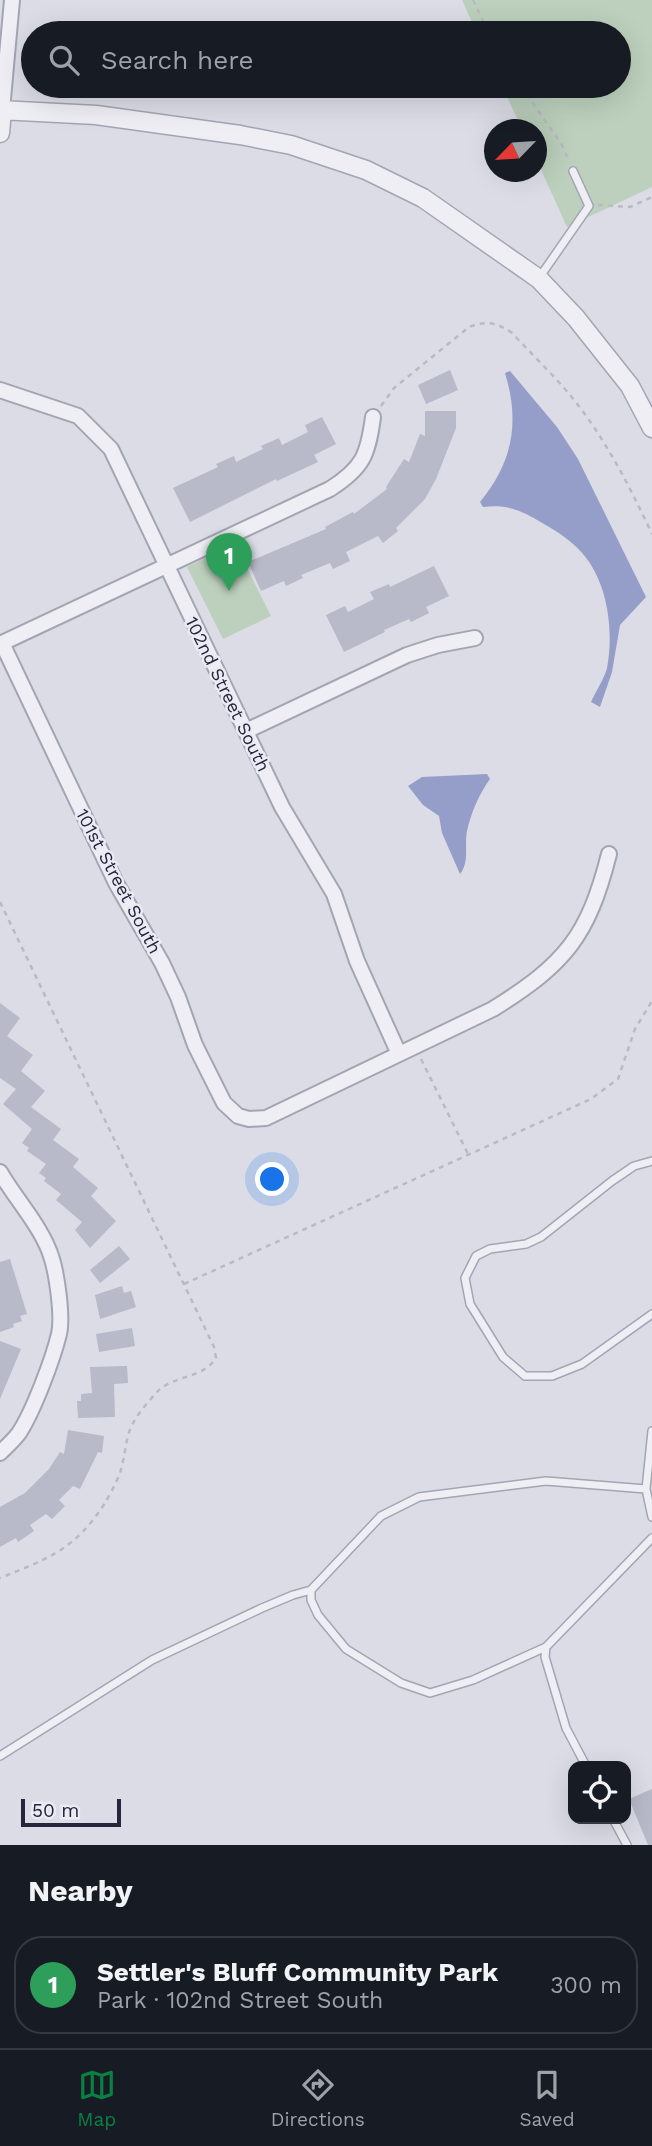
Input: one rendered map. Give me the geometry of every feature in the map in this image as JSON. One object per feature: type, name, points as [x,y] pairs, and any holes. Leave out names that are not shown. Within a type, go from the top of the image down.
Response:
[{"type":"street","points":[[0,133],[12,0]]},
{"type":"street","points":[[1,110],[96,116],[240,135],[291,145],[366,170],[423,198],[539,279],[576,318],[630,386],[652,428]]},
{"type":"street","name":"102nd Street South","points":[[0,390],[78,416],[111,449],[282,807],[334,894],[357,961],[400,1054]]},
{"type":"street","points":[[1,644],[330,489],[349,477],[361,462],[369,446],[373,417]]},
{"type":"street","points":[[246,731],[407,655],[438,645],[475,638]]},
{"type":"street","name":"101st Street South","points":[[1,644],[116,883],[162,962],[224,1103],[237,1116],[249,1119],[266,1118],[400,1054]]},
{"type":"street","points":[[400,1054],[494,1009],[558,962],[577,939],[595,903],[609,854]]},
{"type":"street","points":[[0,1172],[38,1231],[52,1259],[60,1332],[35,1403],[18,1434],[0,1453]]},
{"type":"lane","points":[[539,279],[589,206],[573,171]]},
{"type":"lane","points":[[652,1161],[634,1166],[612,1181],[541,1237],[526,1244],[490,1249],[476,1256],[465,1278],[470,1304],[503,1357],[525,1377],[552,1376],[582,1364],[652,1314]]},
{"type":"lane","points":[[652,1431],[646,1489],[652,1517]]},
{"type":"lane","points":[[0,1756],[152,1660],[262,1608],[311,1590],[381,1516],[419,1497],[546,1481],[646,1489]]},
{"type":"lane","points":[[311,1590],[318,1615],[346,1649],[401,1684],[430,1693],[472,1681],[546,1647],[652,1538]]},
{"type":"lane","points":[[546,1647],[545,1657],[566,1728],[583,1761]]},
{"type":"lane","points":[[616,1824],[627,1845]]},
{"type":"path","points":[[473,0],[483,21]]},
{"type":"path","points":[[529,98],[562,145],[573,171]]},
{"type":"path","points":[[589,206],[630,206],[652,197]]},
{"type":"path","points":[[373,417],[394,388],[469,327],[479,323],[502,326],[512,333],[566,390],[619,467],[652,534]]},
{"type":"path","points":[[0,902],[214,1347],[216,1358],[213,1364],[201,1372],[160,1389],[142,1411],[128,1433],[119,1477],[87,1530],[70,1544],[40,1561],[0,1578]]},
{"type":"path","points":[[184,1284],[591,1099],[618,1079],[635,1029],[652,1001]]},
{"type":"path","points":[[421,1058],[469,1156]]},
{"type":"green space","points":[[462,0],[652,0],[652,187],[567,227],[547,182],[547,119],[517,119],[508,98],[631,98],[631,21],[472,21]]},
{"type":"green space","points":[[235,544],[271,616],[223,639],[187,567]]},
{"type":"water","points":[[510,371],[557,427],[578,459],[646,597],[620,625],[612,672],[600,707],[591,702],[607,668],[609,623],[603,593],[591,566],[570,541],[536,519],[508,508],[483,507],[480,502],[500,472],[510,441],[512,408],[505,373]]},
{"type":"water","points":[[487,774],[490,779],[479,797],[469,824],[466,859],[460,874],[442,833],[439,816],[423,805],[408,786],[422,777]]},
{"type":"building","points":[[450,370],[458,390],[426,404],[418,385]]},
{"type":"building","points":[[425,411],[456,411],[456,428],[425,499],[396,528],[398,531],[383,543],[378,536],[346,552],[350,561],[333,569],[330,563],[301,575],[303,578],[286,586],[284,581],[261,591],[248,562],[326,529],[325,527],[353,512],[354,514],[387,489],[404,459],[409,462],[420,434],[425,436]]},
{"type":"building","points":[[322,417],[336,444],[314,455],[318,462],[277,481],[276,479],[190,522],[173,488],[218,467],[216,464],[234,456],[236,462],[279,438],[282,445],[308,432],[305,425]]},
{"type":"building","points":[[434,566],[449,596],[426,607],[429,613],[384,630],[385,632],[344,652],[326,615],[345,606],[348,612],[374,599],[370,592],[389,584],[390,587]]},
{"type":"building","points":[[0,1003],[20,1018],[7,1036],[33,1055],[21,1071],[45,1091],[31,1107],[61,1129],[53,1140],[79,1159],[73,1167],[98,1188],[91,1196],[116,1221],[90,1248],[75,1230],[82,1222],[56,1200],[61,1194],[44,1181],[46,1178],[39,1173],[46,1164],[27,1151],[29,1148],[22,1143],[32,1129],[3,1104],[16,1089],[0,1078]]},
{"type":"building","points":[[119,1246],[130,1259],[100,1283],[90,1270]]},
{"type":"building","points":[[10,1259],[27,1314],[20,1316],[22,1321],[13,1324],[14,1327],[0,1332],[0,1262]]},
{"type":"building","points":[[122,1286],[124,1293],[131,1291],[136,1307],[100,1319],[95,1295]]},
{"type":"building","points":[[132,1328],[135,1346],[99,1352],[96,1334]]},
{"type":"building","points":[[0,1341],[21,1349],[0,1399]]},
{"type":"building","points":[[127,1366],[128,1383],[114,1384],[115,1417],[78,1418],[77,1401],[81,1401],[81,1394],[92,1393],[90,1367]]},
{"type":"building","points":[[68,1430],[104,1436],[102,1453],[98,1452],[80,1489],[73,1486],[59,1500],[65,1506],[52,1519],[46,1514],[30,1525],[34,1531],[18,1542],[16,1538],[0,1547],[0,1507],[25,1493],[49,1469],[60,1452],[64,1454]]},
{"type":"building","points":[[652,1789],[652,1845],[648,1845],[631,1798]]},
{"type":"place","name":"Settler's Bluff Community Park","points":[[229,591]]}]
